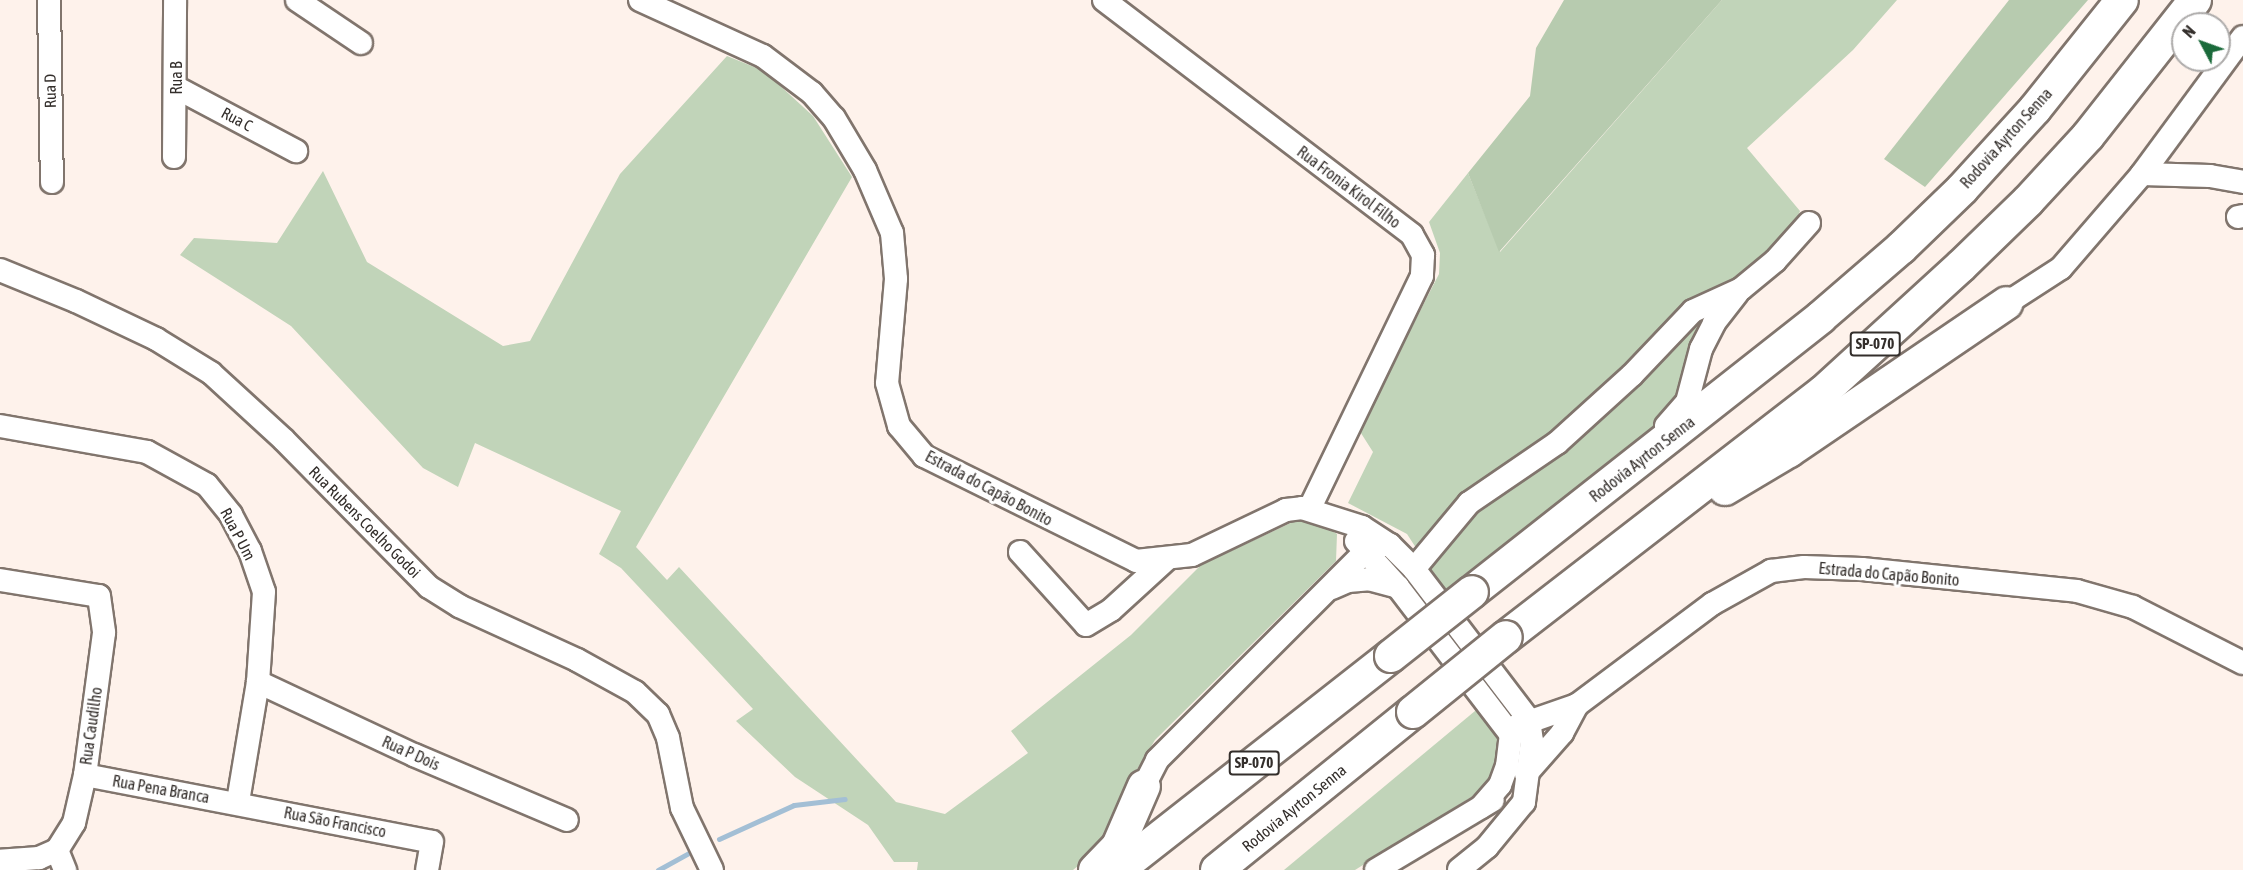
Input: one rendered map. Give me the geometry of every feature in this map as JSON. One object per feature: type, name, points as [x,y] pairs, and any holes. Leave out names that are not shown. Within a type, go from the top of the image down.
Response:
[{"type":"highway","name":"Rodovia Ayrton Senna","points":[[1118,870],[1821,317],[1962,189],[2035,109],[2122,0]]},
{"type":"highway","name":"Rodovia Ayrton Senna","points":[[1217,870],[1506,637],[1823,392],[1961,266],[2028,201],[2088,136],[2195,0]]},
{"type":"highway","points":[[1644,531],[1701,504],[1790,451],[2007,303]]},
{"type":"highway","points":[[1144,786],[1147,801],[1163,817],[1189,814]]},
{"type":"highway","points":[[1095,870],[1118,846],[1144,786]]},
{"type":"highway","points":[[1245,870],[1280,820]]},
{"type":"street","name":"Rua D","points":[[49,0],[52,182]]},
{"type":"street","name":"Rua B","points":[[174,157],[177,88],[175,0]]},
{"type":"street","points":[[297,0],[361,43]]},
{"type":"street","name":"Estrada do Capão Bonito","points":[[640,0],[763,56],[812,93],[834,118],[865,170],[891,233],[896,279],[887,383],[899,426],[924,456],[1106,549],[1136,561],[1166,560],[1192,555],[1286,510],[1310,508]]},
{"type":"street","name":"Rua Fronia Kirol Filho","points":[[1104,0],[1412,235],[1423,255],[1422,276],[1310,508]]},
{"type":"street","points":[[2007,303],[2061,268],[2142,174],[2243,37]]},
{"type":"street","name":"Rua C","points":[[177,88],[296,150]]},
{"type":"street","points":[[2142,174],[2210,176],[2243,182]]},
{"type":"street","points":[[1548,533],[1567,506],[1674,420],[1687,402],[1699,357],[1714,323],[1741,289],[1775,261],[1809,223]]},
{"type":"street","name":"Rua Rubens Coelho Godoi","points":[[1,271],[76,301],[156,339],[211,373],[285,440],[429,587],[459,606],[577,660],[635,692],[658,714],[668,738],[682,808],[712,870]]},
{"type":"street","points":[[1414,569],[1469,503],[1557,443],[1632,375],[1693,311],[1741,289]]},
{"type":"street","points":[[1699,357],[1702,380],[1708,386],[1719,386],[1786,336],[1821,317]]},
{"type":"street","name":"Rua P Um","points":[[0,426],[147,452],[207,485],[231,514],[250,551],[264,592],[258,682],[238,802]]},
{"type":"street","points":[[1310,508],[1337,520],[1362,527],[1390,545],[1414,569],[1528,720],[1532,741],[1524,802],[1515,818],[1459,870]]},
{"type":"street","points":[[1337,520],[1398,587],[1511,735],[1507,766],[1500,785],[1480,807]]},
{"type":"street","points":[[1144,786],[1157,760],[1365,552],[1375,545],[1390,545]]},
{"type":"street","points":[[1020,552],[1086,625],[1111,610],[1166,560]]},
{"type":"street","name":"Estrada do Capão Bonito","points":[[1511,735],[1528,720],[1577,705],[1742,585],[1771,572],[1804,567],[1862,569],[2077,591],[2133,607],[2238,656]]},
{"type":"street","points":[[1328,590],[1348,581],[1369,579],[1398,587]]},
{"type":"street","name":"Rua Caudilho","points":[[0,580],[99,596],[104,633],[84,775],[74,823],[61,860],[39,858],[0,861]]},
{"type":"street","name":"Rua P Dois","points":[[258,682],[414,755],[567,820]]},
{"type":"street","points":[[1376,870],[1480,807],[1528,773],[1562,733],[1577,705]]},
{"type":"street","name":"Rua Pena Branca","points":[[84,775],[238,802]]},
{"type":"street","name":"Rua São Francisco","points":[[238,802],[432,842],[427,870]]},
{"type":"green space","points":[[1564,0],[1722,0],[1499,252],[1468,173],[1530,96],[1536,48]]},
{"type":"green space","points":[[1722,0],[1897,0],[1853,50],[1747,148],[1800,211],[1792,230],[1711,312],[1672,413],[1444,591],[1407,534],[1348,503],[1373,452],[1359,430],[1439,274],[1440,253],[1429,222],[1468,173],[1500,252]]},
{"type":"green space","points":[[2009,0],[2088,0],[1925,187],[1884,159]]},
{"type":"green space","points":[[727,56],[764,71],[813,116],[852,177],[636,547],[667,580],[679,567],[896,802],[945,814],[1028,753],[1011,731],[1131,635],[1201,565],[1297,520],[1313,519],[1337,534],[1336,561],[1155,740],[1130,781],[1117,824],[1098,850],[1073,870],[917,870],[918,862],[894,862],[868,825],[795,777],[736,721],[753,709],[621,568],[599,554],[621,511],[475,443],[458,487],[423,468],[291,326],[180,255],[194,238],[277,243],[323,171],[367,262],[503,346],[530,341],[620,174]]},
{"type":"green space","points":[[1481,706],[1501,739],[1497,766],[1481,791],[1355,870],[1284,870]]},
{"type":"waterway","points":[[719,839],[794,805],[845,799]]},
{"type":"waterway","points":[[658,870],[690,852]]}]
